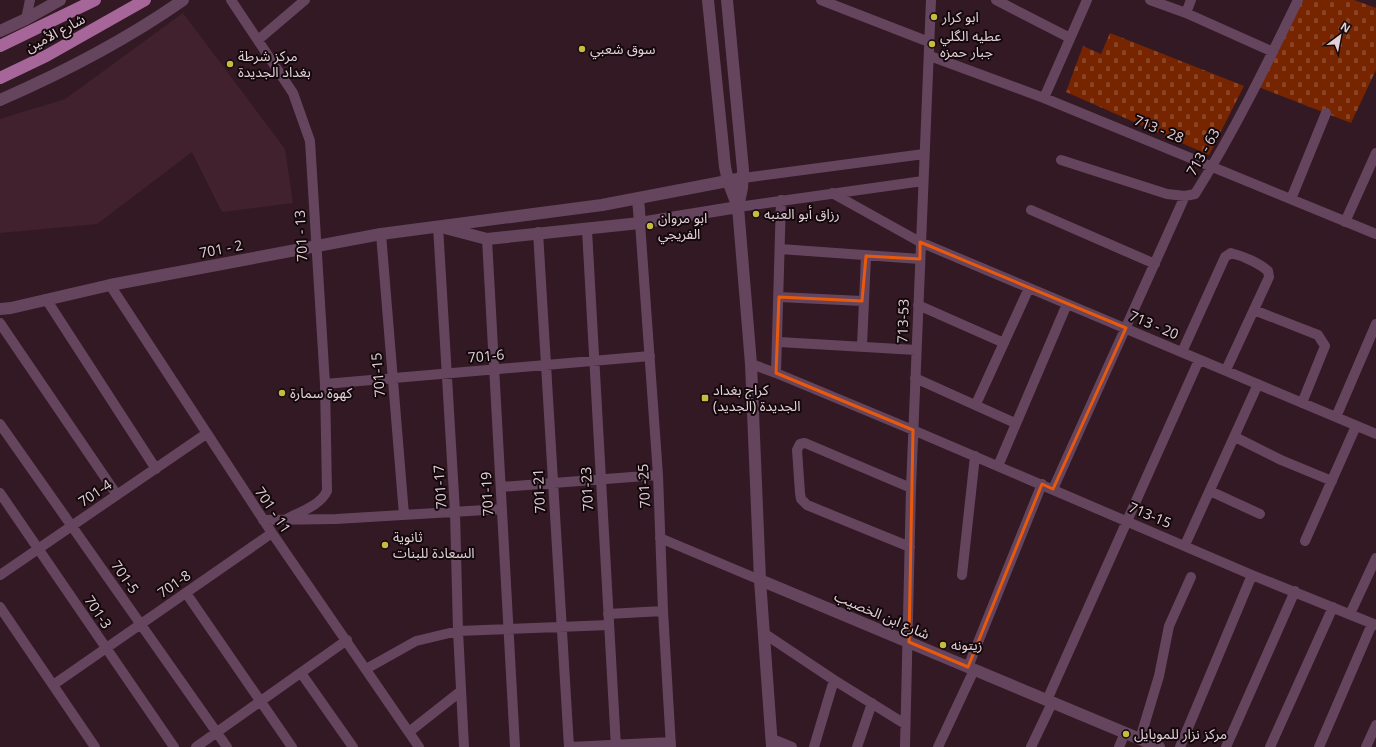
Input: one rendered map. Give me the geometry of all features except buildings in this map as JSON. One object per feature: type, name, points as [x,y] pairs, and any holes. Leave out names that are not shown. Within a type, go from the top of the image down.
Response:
[{"type":"main road","name":"شارع الأمين","points":[[0,46],[94,0]]},
{"type":"main road","name":"شارع الأمين","points":[[0,78],[46,56],[145,0]]},
{"type":"street","points":[[26,19],[30,0]]},
{"type":"street","points":[[0,31],[26,19],[60,0]]},
{"type":"street","points":[[0,100],[56,75],[153,21],[183,0]]},
{"type":"street","name":"701 - 13","points":[[231,0],[294,93],[310,141],[315,246],[325,384],[327,491],[324,498],[285,520]]},
{"type":"street","points":[[258,40],[305,0]]},
{"type":"street","points":[[708,0],[725,167],[728,181],[738,207]]},
{"type":"street","points":[[727,0],[743,178],[738,207],[751,364],[760,580],[772,743],[792,747]]},
{"type":"street","points":[[821,0],[929,42]]},
{"type":"street","name":"713-53","points":[[906,747],[905,724],[909,642],[911,488],[920,242],[930,56],[929,42],[931,0]]},
{"type":"street","points":[[996,0],[1070,38]]},
{"type":"street","points":[[1044,98],[1087,0]]},
{"type":"street","points":[[1150,0],[1186,14],[1272,52]]},
{"type":"street","points":[[1186,14],[1192,0]]},
{"type":"street","name":"713 - 63","points":[[1185,196],[1195,194],[1213,166],[1298,0]]},
{"type":"street","name":"713 - 28","points":[[930,56],[1044,98],[1376,234]]},
{"type":"street","points":[[1292,199],[1326,113]]},
{"type":"street","points":[[1345,222],[1376,153]]},
{"type":"street","points":[[743,178],[924,154]]},
{"type":"street","points":[[1053,489],[1185,196],[1167,194],[1061,160]]},
{"type":"street","name":"701 - 2","points":[[0,314],[5,308],[110,285],[315,246],[381,234],[602,205],[743,178]]},
{"type":"street","points":[[438,226],[487,239],[538,232],[587,230],[640,224],[781,200],[923,180]]},
{"type":"street","name":"713 - 20","points":[[832,193],[920,242],[1376,434]]},
{"type":"street","points":[[638,198],[640,224]]},
{"type":"street","points":[[776,373],[779,342],[781,200]]},
{"type":"street","points":[[1031,210],[1155,264]]},
{"type":"street","name":"701-25","points":[[640,224],[658,475],[663,611],[671,744]]},
{"type":"street","name":"701-17","points":[[438,226],[455,512],[458,631],[464,747]]},
{"type":"street","name":"701-23","points":[[587,230],[616,745]]},
{"type":"street","name":"701-21","points":[[538,232],[569,747]]},
{"type":"street","name":"701-15","points":[[381,234],[404,515]]},
{"type":"street","name":"701-19","points":[[487,239],[515,747]]},
{"type":"street","points":[[780,249],[920,259]]},
{"type":"street","points":[[1182,352],[1225,257],[1231,253],[1237,255],[1264,268],[1268,271],[1268,277],[1226,370]]},
{"type":"street","points":[[862,346],[862,301],[866,256]]},
{"type":"street","name":"701 - 11","points":[[110,285],[263,520],[347,640],[419,747]]},
{"type":"street","points":[[976,404],[1029,288]]},
{"type":"street","points":[[779,297],[862,301]]},
{"type":"street","points":[[46,299],[156,469]]},
{"type":"street","points":[[918,304],[1004,342]]},
{"type":"street","points":[[998,466],[1015,423],[1067,304]]},
{"type":"street","points":[[1254,310],[1318,335],[1323,340],[1325,346],[1302,403]]},
{"type":"street","points":[[0,323],[117,495]]},
{"type":"street","points":[[1336,417],[1376,324]]},
{"type":"street","points":[[779,342],[916,350]]},
{"type":"street","name":"701-6","points":[[325,384],[650,356]]},
{"type":"street","points":[[1031,747],[1127,520],[1199,360]]},
{"type":"street","name":"713-15","points":[[751,364],[776,373],[1042,484],[1252,575],[1374,624]]},
{"type":"street","points":[[915,378],[976,404],[1015,423]]},
{"type":"street","points":[[1185,545],[1258,384]]},
{"type":"street","name":"701-5","points":[[0,424],[228,747]]},
{"type":"street","points":[[1306,541],[1356,426]]},
{"type":"street","name":"701-4","points":[[0,575],[206,434]]},
{"type":"street","points":[[1235,437],[1281,460],[1332,481]]},
{"type":"street","points":[[910,547],[807,505],[801,499],[797,450],[800,444],[805,443],[911,488]]},
{"type":"street","points":[[962,575],[975,456]]},
{"type":"street","points":[[501,487],[658,475]]},
{"type":"street","points":[[938,747],[971,668],[1042,484]]},
{"type":"street","points":[[1210,491],[1260,514]]},
{"type":"street","name":"701-3","points":[[0,492],[174,747]]},
{"type":"street","points":[[263,520],[404,515],[502,509]]},
{"type":"street","name":"701-8","points":[[53,685],[107,649],[272,533]]},
{"type":"street","name":"شارع ابن الخصيب","points":[[660,538],[1159,747]]},
{"type":"street","points":[[1350,614],[1376,558]]},
{"type":"street","points":[[1180,747],[1252,575]]},
{"type":"street","points":[[1140,739],[1159,676],[1170,626],[1191,577]]},
{"type":"street","points":[[1226,747],[1295,591]]},
{"type":"street","points":[[186,593],[292,747]]},
{"type":"street","points":[[1270,747],[1333,607]]},
{"type":"street","points":[[0,608],[95,747]]},
{"type":"street","points":[[608,614],[663,611]]},
{"type":"street","points":[[1319,747],[1374,624]]},
{"type":"street","points":[[366,669],[416,641],[458,631],[609,625]]},
{"type":"street","points":[[765,634],[834,680],[905,724]]},
{"type":"street","points":[[196,747],[347,640]]},
{"type":"street","points":[[301,673],[353,747]]},
{"type":"street","points":[[814,747],[834,680]]},
{"type":"street","points":[[409,732],[461,690]]},
{"type":"street","points":[[857,747],[872,703]]},
{"type":"street","points":[[1366,747],[1376,725]]},
{"type":"street","points":[[1119,747],[1126,733]]},
{"type":"street","points":[[569,747],[671,744]]},
{"type":"highlighted area","points":[[920,242],[1126,328],[1053,489],[1042,484],[968,667],[909,642],[913,430],[776,373],[779,297],[862,301],[866,256],[920,259]]},
{"type":"shaded area","points":[[183,13],[285,149],[293,203],[222,212],[192,152],[97,224],[0,233],[0,119],[65,99]]},
{"type":"green space","points":[[1298,0],[1354,0],[1376,8],[1376,70],[1351,123],[1256,86]]},
{"type":"green space","points":[[1110,33],[1244,86],[1209,155],[1066,92],[1083,46],[1101,54]]},
{"type":"place","name":"ابو كرار","points":[[934,17]]},
{"type":"place","name":"عطيه الگلي جبار حمزه","points":[[932,44]]},
{"type":"place","name":"سوق شعبي","points":[[582,49]]},
{"type":"place","name":"مركز شرطة بغداد الجديدة","points":[[230,64]]},
{"type":"place","name":"رزاق أبو العنبه","points":[[756,214]]},
{"type":"place","name":"ابو مروان الفريجي","points":[[650,226]]},
{"type":"place","name":"كهوة سمارة","points":[[282,393]]},
{"type":"place","name":"كراج بغداد الجديدة (الجديد)","points":[[705,398]]},
{"type":"place","name":"ثانوية السعادة للبنات","points":[[385,545]]},
{"type":"place","name":"زيتونه","points":[[943,645]]},
{"type":"place","name":"مركز نزار للموبايل","points":[[1126,734]]}]
